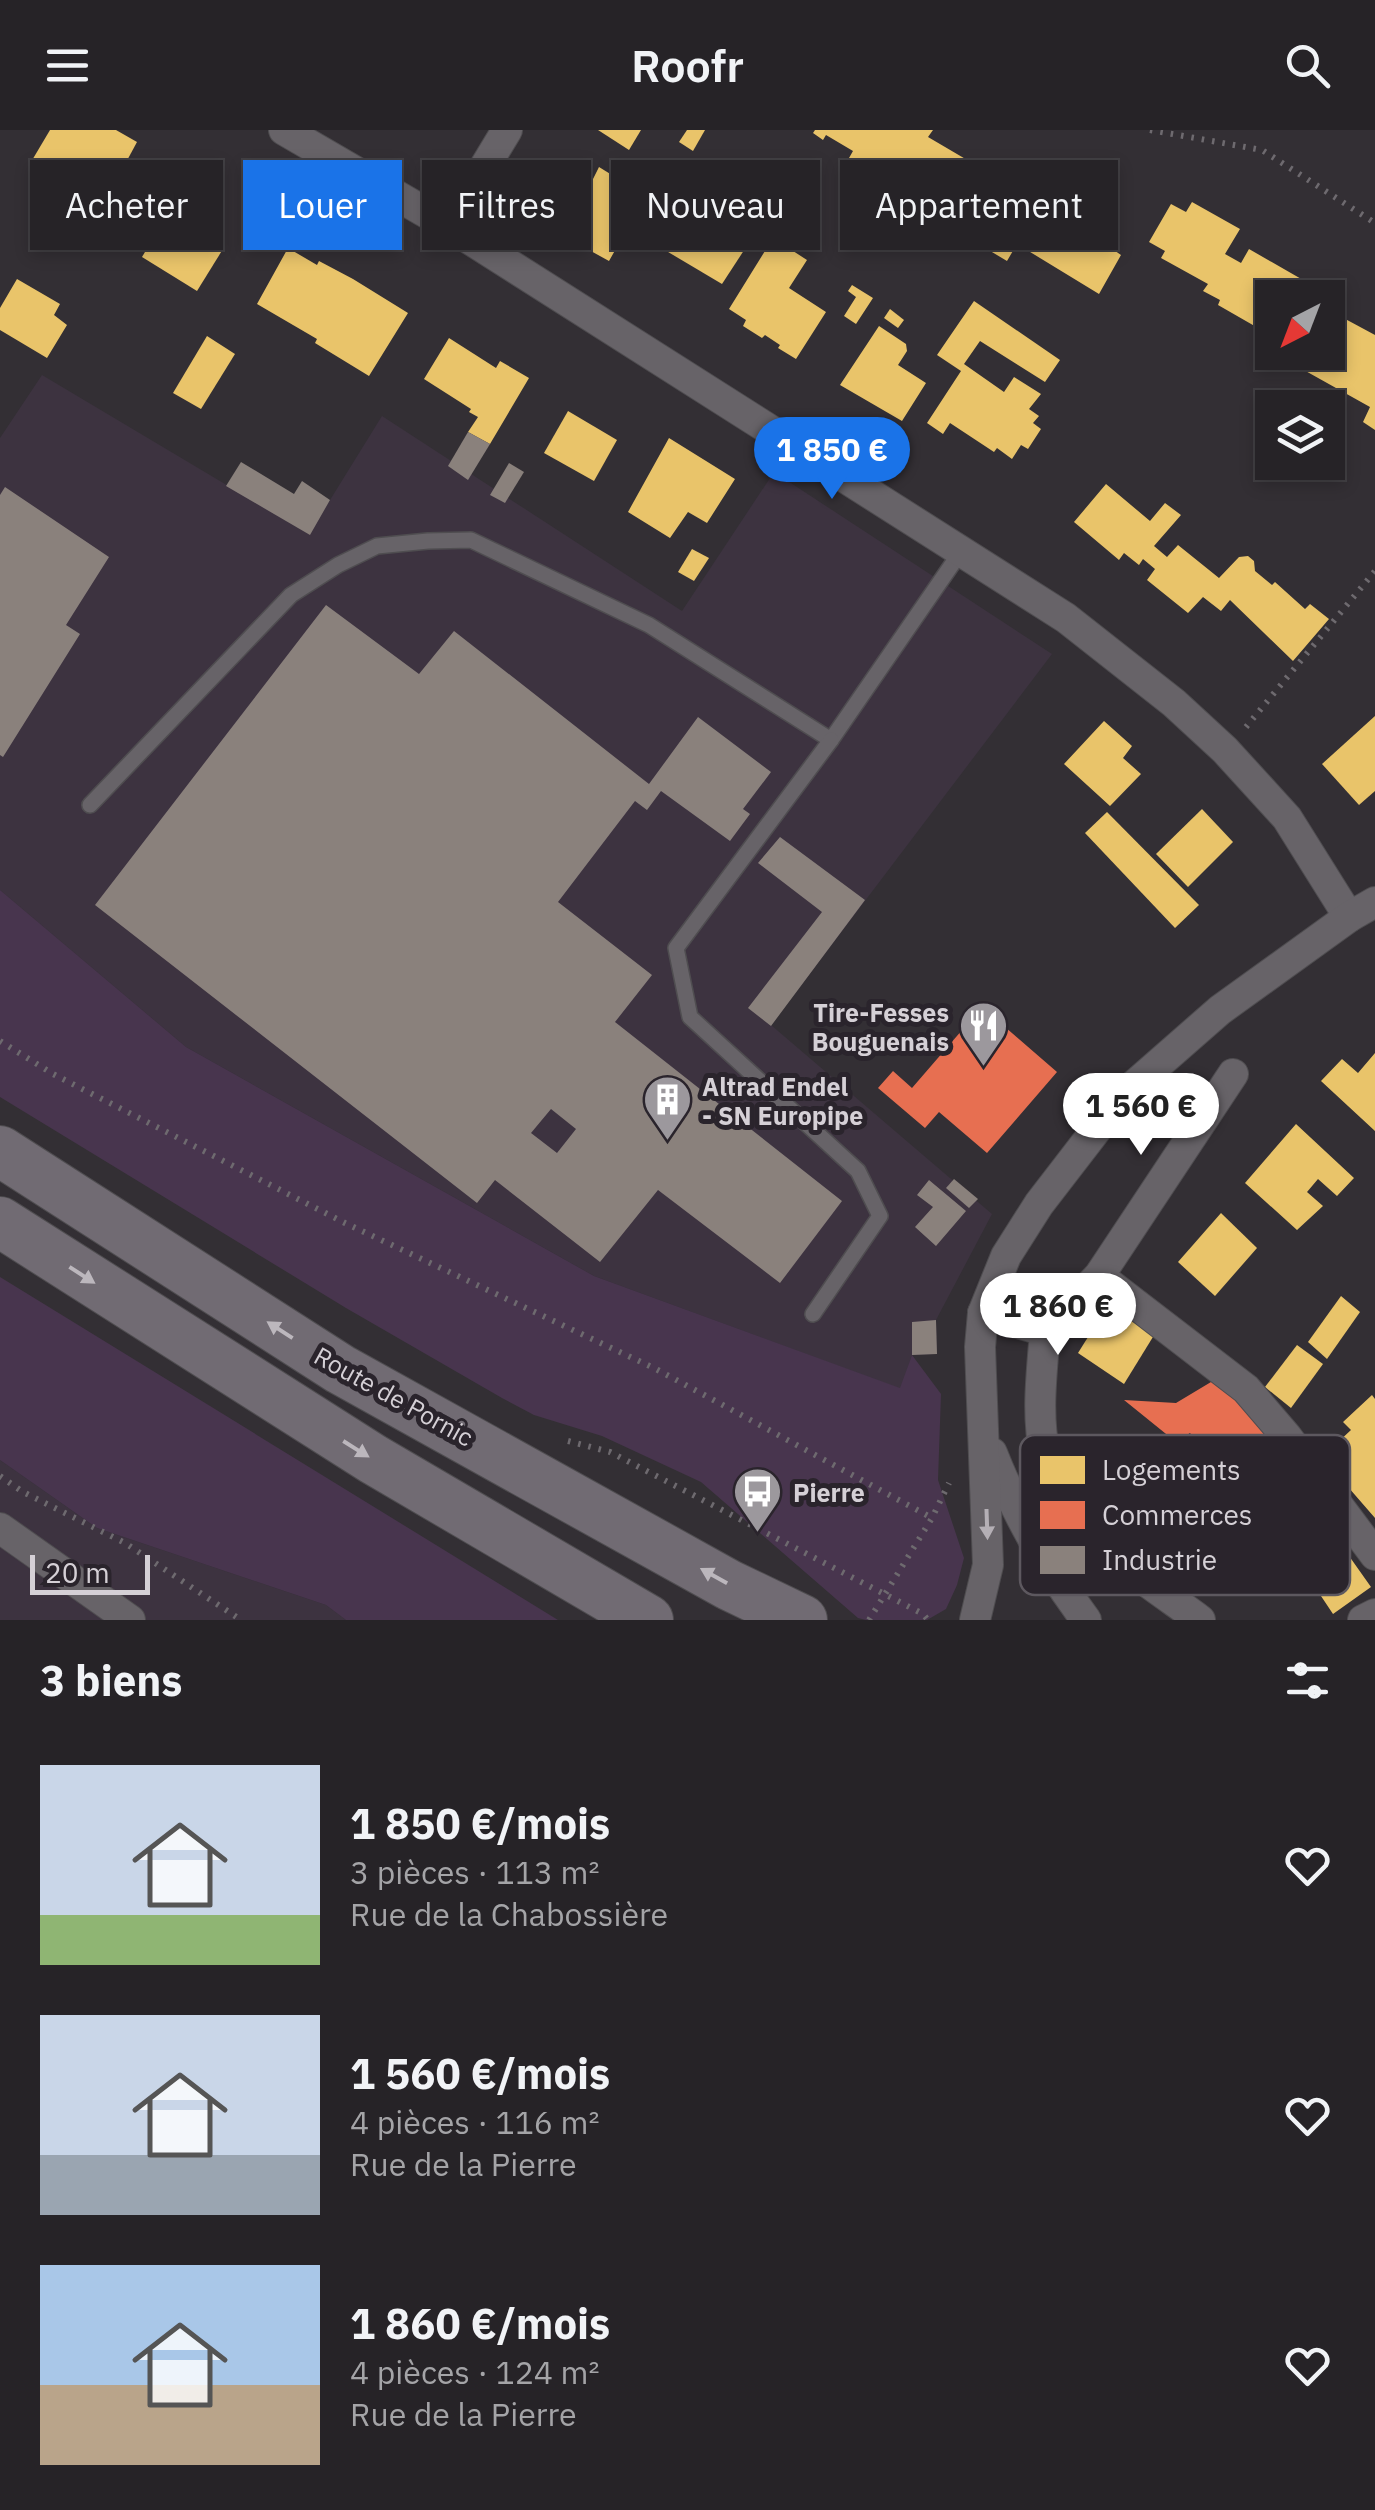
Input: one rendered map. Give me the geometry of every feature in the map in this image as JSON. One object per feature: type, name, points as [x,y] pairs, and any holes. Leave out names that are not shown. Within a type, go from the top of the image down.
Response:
[{"type":"main road","name":"Route de Pornic","points":[[0,1150],[340,1369],[729,1585],[802,1620]]},
{"type":"main road","points":[[0,1222],[372,1459],[648,1620]]},
{"type":"street","points":[[284,130],[422,210]]},
{"type":"street","points":[[488,160],[506,130]]},
{"type":"street","points":[[487,250],[1066,618],[1174,703],[1224,750],[1287,818],[1362,909],[1220,1010],[1122,1095],[1039,1204],[1006,1256],[984,1313],[979,1379],[988,1565],[976,1620]]},
{"type":"street","points":[[1042,1435],[1044,1331],[1099,1276],[1233,1074]]},
{"type":"street","points":[[1099,1276],[1246,1388],[1285,1435]]},
{"type":"street","points":[[984,1313],[1044,1331]]},
{"type":"street","points":[[982,1428],[1020,1518]]},
{"type":"street","points":[[1350,1521],[1375,1555]]},
{"type":"street","points":[[0,1528],[130,1620]]},
{"type":"street","points":[[1069,1595],[1086,1620]]},
{"type":"street","points":[[1166,1595],[1200,1620]]},
{"type":"street","points":[[1364,1620],[1375,1614]]},
{"type":"lane","points":[[90,805],[290,595],[377,546],[428,541],[471,540],[649,625],[830,740]]},
{"type":"lane","points":[[813,1314],[880,1216],[858,1170],[690,1017],[676,948],[830,740],[962,550]]},
{"type":"path","points":[[1150,130],[1262,150],[1375,224]]},
{"type":"path","points":[[1224,750],[1375,572]]},
{"type":"path","points":[[0,1041],[53,1074],[345,1223],[656,1369],[932,1518]]},
{"type":"path","points":[[559,1439],[610,1452],[928,1620]]},
{"type":"path","points":[[0,1476],[23,1492],[125,1542],[241,1620]]},
{"type":"path","points":[[868,1620],[932,1518],[951,1478]]},
{"type":"shaded area","points":[[42,375],[309,534],[382,416],[682,611],[774,472],[1052,654],[771,1025],[992,1214],[936,1320],[937,1354],[912,1355],[901,1389],[594,1276],[186,1047],[0,890],[0,438]]},
{"type":"shaded area","points":[[0,890],[186,1047],[594,1276],[900,1388],[912,1355],[941,1394],[938,1480],[964,1558],[946,1609],[927,1620],[858,1618],[701,1482],[602,1436],[534,1415],[502,1398],[346,1308],[0,1097]]},
{"type":"shaded area","points":[[0,1277],[558,1620],[346,1620],[326,1605],[97,1528],[0,1460]]},
{"type":"shaded area","points":[[0,1460],[97,1528],[326,1605],[346,1620],[0,1620]]},
{"type":"building: Logements","points":[[50,130],[116,130],[137,142],[127,160],[32,160]]},
{"type":"building: Logements","points":[[598,130],[641,130],[629,150]]},
{"type":"building: Logements","points":[[687,130],[705,130],[693,151],[679,142]]},
{"type":"building: Logements","points":[[933,130],[928,137],[967,160],[848,160],[853,151],[826,135],[823,140],[813,133]]},
{"type":"building: Logements","points":[[599,167],[611,174],[611,250],[615,250],[609,261],[589,250],[591,180]]},
{"type":"building: Logements","points":[[1192,202],[1240,229],[1225,254],[1241,263],[1249,249],[1303,280],[1255,280],[1255,326],[1218,305],[1220,300],[1203,291],[1208,284],[1161,258],[1165,251],[1149,242],[1171,204],[1186,212]]},
{"type":"building: Logements","points":[[146,250],[222,250],[197,291],[142,257]]},
{"type":"building: Logements","points":[[287,250],[291,250],[353,279],[408,313],[369,376],[315,343],[317,339],[257,304]]},
{"type":"building: Logements","points":[[665,250],[744,250],[722,284]]},
{"type":"building: Logements","points":[[766,250],[792,250],[807,260],[789,288],[826,312],[796,359],[765,335],[762,338],[743,326],[746,320],[729,309]]},
{"type":"building: Logements","points":[[989,250],[1013,250],[1007,261]]},
{"type":"building: Logements","points":[[1027,250],[1114,250],[1121,255],[1099,294]]},
{"type":"building: Logements","points":[[17,279],[60,304],[54,315],[67,325],[47,358],[0,330],[0,308]]},
{"type":"building: Logements","points":[[852,285],[873,298],[856,324],[844,316],[856,297],[848,291]]},
{"type":"building: Logements","points":[[974,301],[1060,360],[1045,382],[980,341],[964,364],[1004,392],[1014,377],[1041,394],[1029,409],[1039,416],[1033,423],[1041,429],[1028,449],[1021,445],[1012,459],[950,423],[943,434],[927,423],[961,371],[937,355]]},
{"type":"building: Logements","points":[[890,309],[904,320],[898,328],[884,318]]},
{"type":"building: Logements","points":[[1345,319],[1375,335],[1375,430],[1363,422],[1370,407],[1304,370],[1345,370]]},
{"type":"building: Logements","points":[[879,326],[906,344],[907,351],[898,365],[926,383],[902,421],[840,385]]},
{"type":"building: Logements","points":[[207,336],[235,354],[201,409],[173,393]]},
{"type":"building: Logements","points":[[449,338],[496,368],[500,361],[529,378],[490,444],[468,432],[478,417],[469,412],[471,409],[424,379]]},
{"type":"building: Logements","points":[[568,411],[617,440],[594,481],[544,453]]},
{"type":"building: Logements","points":[[669,438],[735,479],[707,523],[688,512],[670,538],[628,512]]},
{"type":"building: Logements","points":[[1106,484],[1150,521],[1165,503],[1181,515],[1154,546],[1167,557],[1178,545],[1219,578],[1239,557],[1248,556],[1254,561],[1255,571],[1272,585],[1275,582],[1305,609],[1310,604],[1329,619],[1293,661],[1230,600],[1221,611],[1203,597],[1188,613],[1147,580],[1155,569],[1143,559],[1139,565],[1124,553],[1119,560],[1074,522]]},
{"type":"building: Logements","points":[[692,549],[709,558],[694,581],[678,572]]},
{"type":"building: Logements","points":[[1375,716],[1375,791],[1359,805],[1322,764]]},
{"type":"building: Logements","points":[[1104,721],[1132,746],[1123,758],[1141,774],[1110,806],[1064,764]]},
{"type":"building: Logements","points":[[1202,809],[1233,842],[1188,887],[1156,854]]},
{"type":"building: Logements","points":[[1107,812],[1199,905],[1175,928],[1085,833]]},
{"type":"building: Logements","points":[[1375,1053],[1375,1131],[1321,1081],[1342,1059],[1358,1073]]},
{"type":"building: Logements","points":[[1296,1124],[1354,1178],[1337,1196],[1318,1179],[1307,1192],[1323,1206],[1297,1230],[1245,1183]]},
{"type":"building: Logements","points":[[1221,1213],[1257,1248],[1215,1296],[1178,1262]]},
{"type":"building: Logements","points":[[1341,1296],[1360,1312],[1327,1359],[1308,1342]]},
{"type":"building: Logements","points":[[1110,1302],[1156,1332],[1124,1384],[1078,1353]]},
{"type":"building: Logements","points":[[1297,1345],[1323,1364],[1291,1408],[1265,1387]]},
{"type":"building: Logements","points":[[1372,1395],[1375,1518],[1350,1489],[1350,1435],[1346,1435],[1351,1430],[1343,1422]]},
{"type":"building: Logements","points":[[1350,1557],[1371,1587],[1333,1614],[1320,1595],[1350,1595]]},
{"type":"building: Commerces","points":[[982,1007],[1057,1072],[987,1153],[939,1112],[925,1128],[878,1088],[893,1071],[912,1088]]},
{"type":"building: Commerces","points":[[1216,1379],[1265,1435],[1167,1435],[1124,1400],[1176,1403]]},
{"type":"building: Industrie","points":[[468,432],[490,444],[468,480],[448,466]]},
{"type":"building: Industrie","points":[[241,462],[294,494],[302,481],[330,500],[310,535],[226,486]]},
{"type":"building: Industrie","points":[[509,463],[524,472],[505,503],[490,495]]},
{"type":"building: Industrie","points":[[5,487],[109,557],[66,625],[80,634],[3,757],[0,495]]},
{"type":"building: Industrie","points":[[326,605],[419,674],[454,631],[649,784],[698,717],[771,772],[743,809],[750,814],[730,841],[661,791],[647,810],[635,801],[558,902],[652,975],[615,1022],[842,1201],[780,1283],[658,1190],[600,1262],[495,1180],[477,1203],[95,905]],"holes":[[[551,1109],[576,1129],[557,1153],[531,1133]]]},
{"type":"building: Industrie","points":[[780,837],[865,900],[771,1026],[748,1008],[822,912],[758,863]]},
{"type":"building: Industrie","points":[[954,1179],[978,1199],[969,1208],[946,1188]]},
{"type":"building: Industrie","points":[[929,1180],[966,1211],[936,1246],[915,1227],[933,1207],[917,1195]]},
{"type":"building: Industrie","points":[[936,1320],[937,1354],[912,1355],[912,1322]]},
{"type":"place","name":"Tire-Fesses Bouguenais","points":[[984,1068]]},
{"type":"place","name":"Altrad Endel - SN Europipe","points":[[667,1142]]},
{"type":"place","name":"Pierre","points":[[758,1534]]}]
